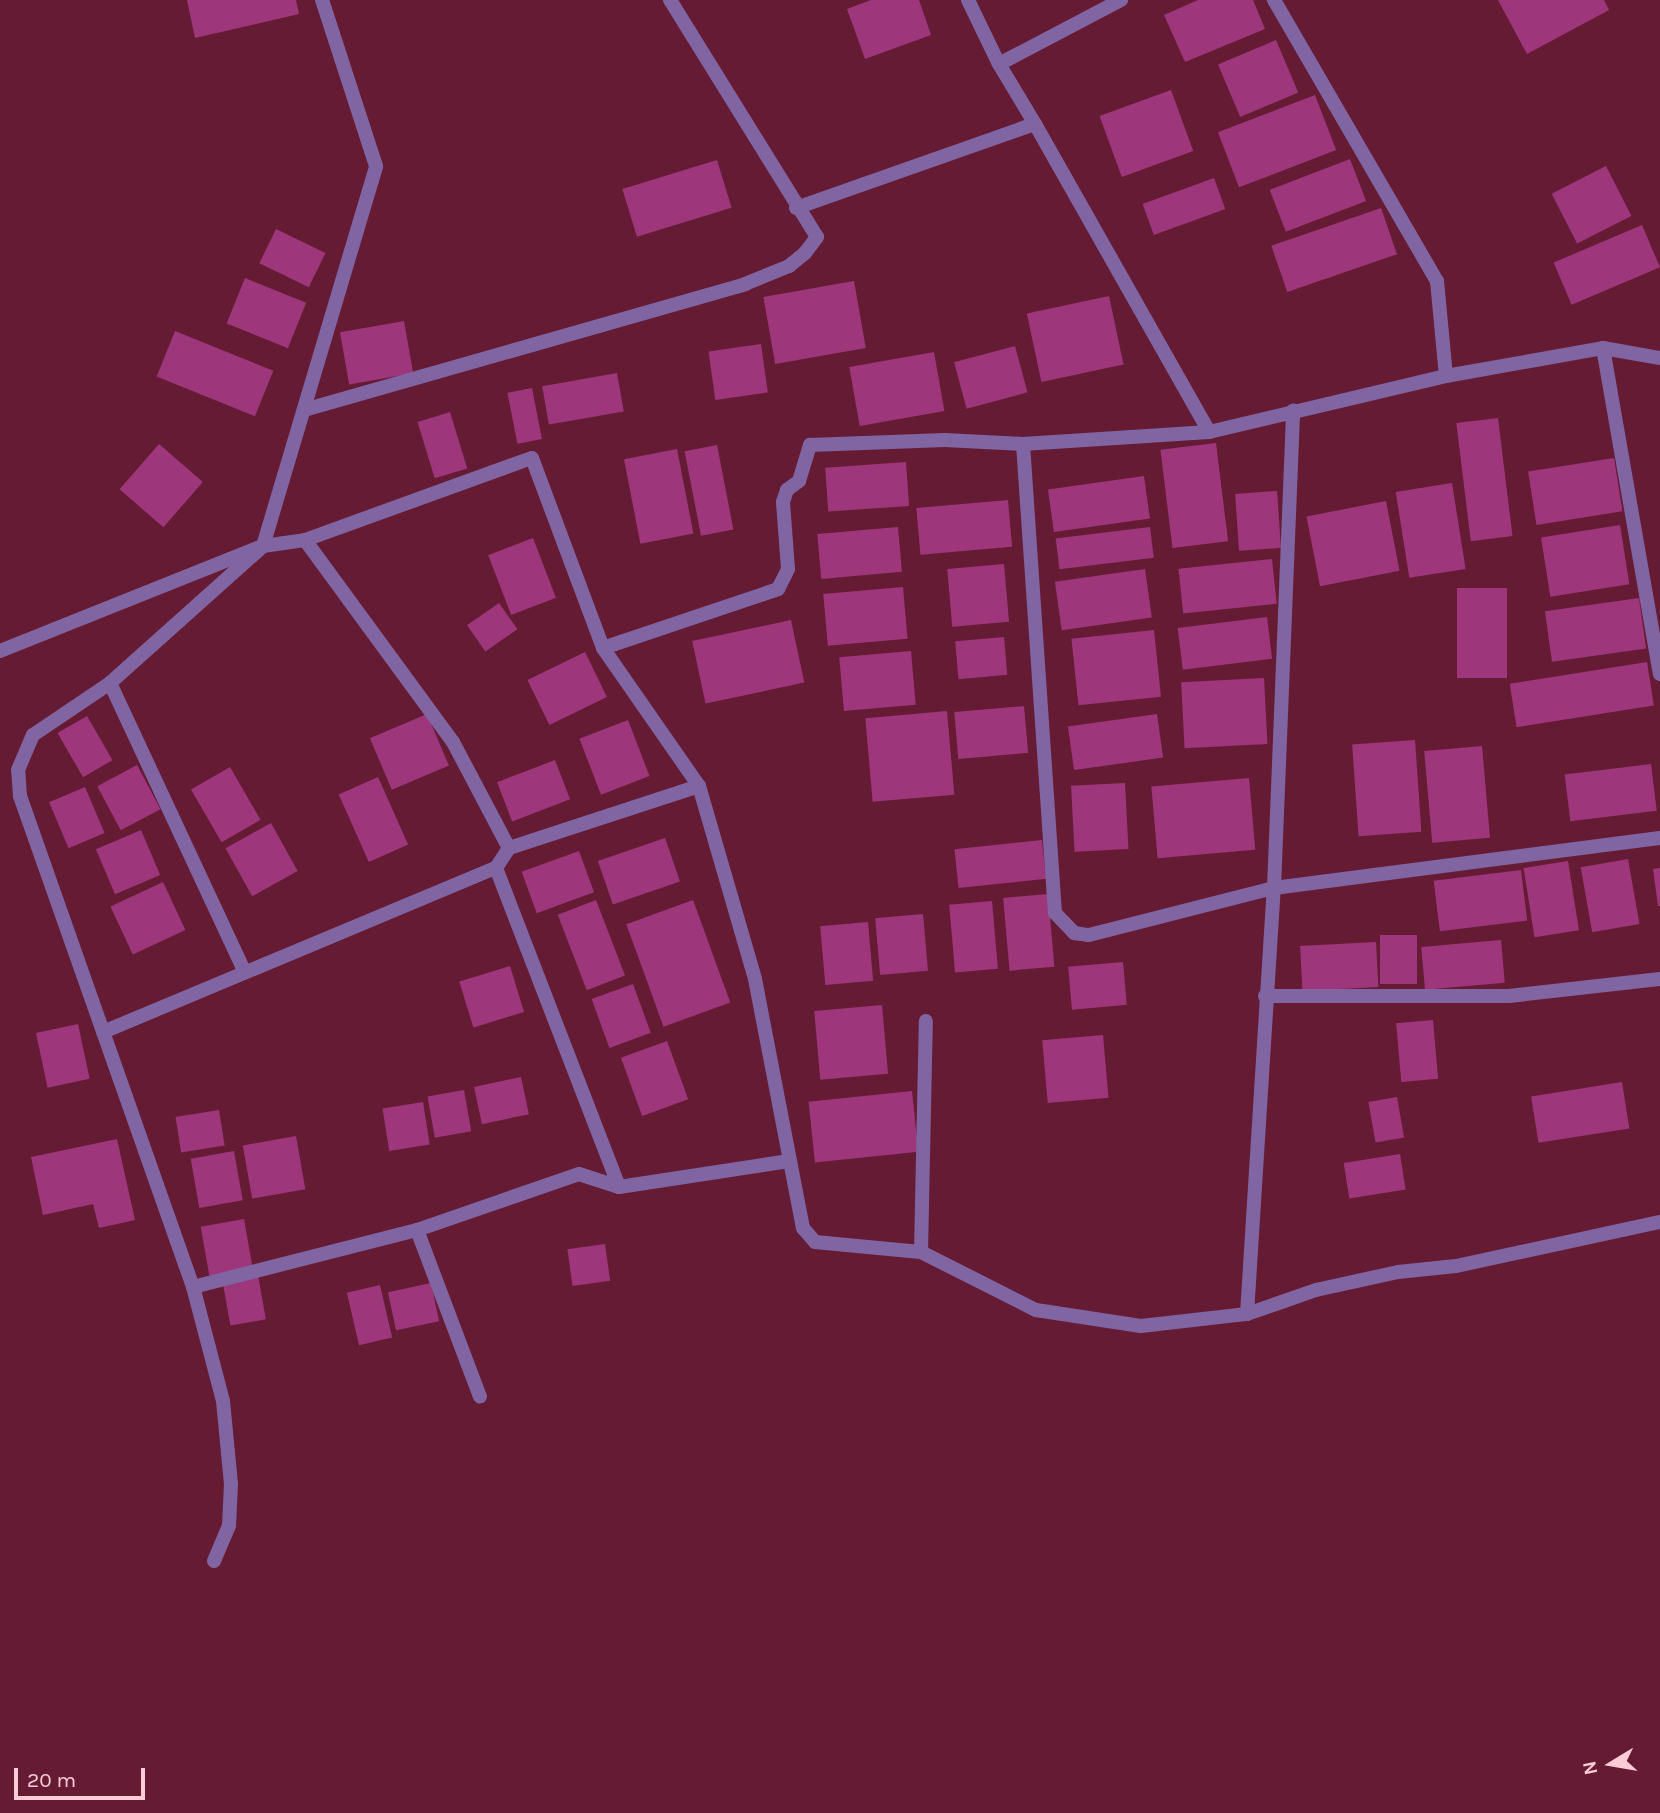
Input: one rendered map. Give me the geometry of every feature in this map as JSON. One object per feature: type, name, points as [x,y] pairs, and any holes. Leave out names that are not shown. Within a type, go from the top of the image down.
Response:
[{"type":"street","points":[[214,1562],[229,1526],[231,1483],[223,1401],[193,1287],[20,796],[18,770],[33,735],[110,682],[263,546],[376,166],[322,0]]},
{"type":"street","points":[[304,410],[766,275],[797,259],[817,237],[796,208],[670,0]]},
{"type":"street","points":[[968,0],[999,64],[1209,432]]},
{"type":"street","points":[[999,64],[1121,0]]},
{"type":"street","points":[[1274,0],[1437,281],[1446,376]]},
{"type":"street","points":[[796,208],[1035,124]]},
{"type":"street","points":[[1602,348],[1660,674]]},
{"type":"street","points":[[603,648],[778,589],[788,569],[783,502],[788,489],[799,481],[810,445],[945,440],[1023,444],[1209,432],[1446,376],[1602,348],[1660,358]]},
{"type":"street","points":[[1247,1314],[1265,996],[1275,888],[1293,410]]},
{"type":"street","points":[[1023,444],[1055,913],[1074,933],[1089,935],[1275,888],[1660,838]]},
{"type":"street","points":[[0,651],[263,546],[304,540],[532,458],[603,648],[699,786],[755,979],[803,1227],[815,1242],[921,1252],[1036,1310],[1141,1326],[1247,1314],[1316,1290],[1384,1275],[1456,1266],[1660,1222]]},
{"type":"street","points":[[304,540],[453,742],[509,848]]},
{"type":"street","points":[[110,682],[245,972]]},
{"type":"street","points":[[103,1032],[496,868],[509,848],[699,786]]},
{"type":"street","points":[[496,868],[619,1187]]},
{"type":"street","points":[[1265,996],[1509,996],[1660,979]]},
{"type":"street","points":[[921,1252],[926,1021]]},
{"type":"street","points":[[193,1287],[417,1230],[579,1174],[619,1187],[789,1161]]},
{"type":"street","points":[[417,1230],[480,1397]]},
{"type":"building","points":[[187,0],[296,0],[299,14],[195,38]]},
{"type":"building","points":[[871,0],[919,0],[931,35],[865,59],[847,9]]},
{"type":"building","points":[[1198,0],[1253,0],[1265,29],[1185,62],[1164,15]]},
{"type":"building","points":[[1498,0],[1604,0],[1609,10],[1527,54]]},
{"type":"building","points":[[1276,40],[1298,92],[1240,117],[1218,65]]},
{"type":"building","points":[[1171,90],[1193,151],[1122,177],[1100,116]]},
{"type":"building","points":[[1315,95],[1336,150],[1239,187],[1218,132]]},
{"type":"building","points":[[1350,159],[1366,201],[1286,232],[1270,190]]},
{"type":"building","points":[[717,160],[732,208],[637,237],[622,189]]},
{"type":"building","points":[[1606,166],[1631,216],[1577,244],[1552,194]]},
{"type":"building","points":[[1214,178],[1225,209],[1154,235],[1143,204]]},
{"type":"building","points":[[1381,208],[1397,254],[1287,292],[1271,246]]},
{"type":"building","points":[[1642,225],[1660,267],[1572,305],[1554,263]]},
{"type":"building","points":[[276,229],[325,253],[309,287],[259,263]]},
{"type":"building","points":[[245,278],[306,303],[288,348],[227,323]]},
{"type":"building","points":[[854,281],[866,348],[775,364],[763,297]]},
{"type":"building","points":[[1109,296],[1124,364],[1041,382],[1027,313]]},
{"type":"building","points":[[404,321],[413,373],[349,384],[340,332]]},
{"type":"building","points":[[175,331],[273,371],[255,416],[157,376]]},
{"type":"building","points":[[761,344],[768,393],[715,400],[709,351]]},
{"type":"building","points":[[1015,346],[1027,392],[967,409],[954,362]]},
{"type":"building","points":[[934,352],[944,411],[860,426],[849,367]]},
{"type":"building","points":[[617,373],[624,411],[549,425],[542,386]]},
{"type":"building","points":[[532,388],[542,439],[517,444],[507,393]]},
{"type":"building","points":[[450,412],[467,468],[435,478],[417,422]]},
{"type":"building","points":[[1498,418],[1513,536],[1471,541],[1456,423]]},
{"type":"building","points":[[1216,443],[1228,541],[1172,548],[1160,450]]},
{"type":"building","points":[[159,444],[203,482],[163,527],[120,489]]},
{"type":"building","points":[[717,445],[733,529],[701,536],[685,451]]},
{"type":"building","points":[[677,449],[693,533],[640,544],[624,459]]},
{"type":"building","points":[[1614,458],[1622,511],[1537,525],[1528,472]]},
{"type":"building","points":[[906,462],[909,506],[828,512],[825,468]]},
{"type":"building","points":[[1144,476],[1150,519],[1054,532],[1048,489]]},
{"type":"building","points":[[1452,483],[1466,569],[1409,578],[1396,492]]},
{"type":"building","points":[[1277,491],[1281,548],[1239,551],[1235,494]]},
{"type":"building","points":[[1008,500],[1012,547],[920,555],[916,508]]},
{"type":"building","points":[[1386,501],[1400,571],[1320,586],[1306,516]]},
{"type":"building","points":[[1620,525],[1629,584],[1550,597],[1541,538]]},
{"type":"building","points":[[898,527],[902,572],[821,579],[817,534]]},
{"type":"building","points":[[1150,527],[1154,558],[1059,569],[1056,539]]},
{"type":"building","points":[[533,538],[556,598],[511,615],[488,555]]},
{"type":"building","points":[[1272,559],[1277,604],[1183,614],[1179,569]]},
{"type":"building","points":[[1004,564],[1009,622],[952,627],[947,569]]},
{"type":"building","points":[[1145,569],[1152,618],[1062,630],[1055,582]]},
{"type":"building","points":[[903,587],[908,639],[828,646],[823,594]]},
{"type":"building","points":[[1457,588],[1507,588],[1507,678],[1457,678]]},
{"type":"building","points":[[1639,598],[1646,649],[1552,662],[1545,611]]},
{"type":"building","points":[[499,603],[517,629],[485,652],[467,625]]},
{"type":"building","points":[[1267,617],[1272,659],[1183,670],[1178,628]]},
{"type":"building","points":[[791,620],[804,683],[706,704],[692,641]]},
{"type":"building","points":[[1154,630],[1161,697],[1078,705],[1071,639]]},
{"type":"building","points":[[1004,637],[1007,675],[958,679],[955,641]]},
{"type":"building","points":[[911,651],[916,705],[844,711],[839,657]]},
{"type":"building","points":[[585,652],[607,697],[549,725],[527,680]]},
{"type":"building","points":[[1647,662],[1654,705],[1517,727],[1510,684]]},
{"type":"building","points":[[1264,678],[1267,744],[1185,748],[1181,682]]},
{"type":"building","points":[[1024,706],[1028,753],[958,759],[954,712]]},
{"type":"building","points":[[947,711],[954,795],[873,802],[865,718]]},
{"type":"building","points":[[427,714],[449,766],[392,790],[370,738]]},
{"type":"building","points":[[1157,714],[1163,758],[1074,770],[1068,727]]},
{"type":"building","points":[[87,716],[112,760],[83,777],[58,733]]},
{"type":"building","points":[[628,720],[650,776],[601,795],[579,739]]},
{"type":"building","points":[[1415,740],[1421,832],[1359,836],[1352,744]]},
{"type":"building","points":[[1482,746],[1490,838],[1432,843],[1424,751]]},
{"type":"building","points":[[555,760],[570,799],[512,821],[497,782]]},
{"type":"building","points":[[1651,764],[1657,811],[1570,821],[1565,775]]},
{"type":"building","points":[[137,765],[160,809],[121,830],[97,786]]},
{"type":"building","points":[[230,767],[260,820],[222,842],[191,790]]},
{"type":"building","points":[[378,777],[408,845],[369,862],[339,794]]},
{"type":"building","points":[[1249,778],[1255,850],[1158,858],[1151,787]]},
{"type":"building","points":[[1125,783],[1128,849],[1075,852],[1071,786]]},
{"type":"building","points":[[85,787],[105,833],[69,848],[49,802]]},
{"type":"building","points":[[271,823],[298,871],[252,896],[226,848]]},
{"type":"building","points":[[141,830],[160,875],[115,894],[96,849]]},
{"type":"building","points":[[665,838],[680,881],[613,905],[598,861]]},
{"type":"building","points":[[1042,840],[1046,879],[959,888],[954,849]]},
{"type":"building","points":[[579,851],[594,892],[537,913],[522,872]]},
{"type":"building","points":[[1628,859],[1639,924],[1592,932],[1581,867]]},
{"type":"building","points":[[1568,861],[1579,930],[1535,937],[1524,868]]},
{"type":"building","points":[[1660,868],[1660,906],[1658,906],[1653,869]]},
{"type":"building","points":[[1521,870],[1527,921],[1440,931],[1434,881]]},
{"type":"building","points":[[163,882],[185,930],[133,955],[110,907]]},
{"type":"building","points":[[1048,894],[1054,967],[1010,971],[1003,898]]},
{"type":"building","points":[[596,900],[625,976],[587,990],[558,915]]},
{"type":"building","points":[[693,900],[730,1002],[664,1027],[626,924]]},
{"type":"building","points":[[992,901],[998,969],[955,972],[949,905]]},
{"type":"building","points":[[923,914],[928,971],[880,975],[875,918]]},
{"type":"building","points":[[868,922],[873,981],[825,985],[820,926]]},
{"type":"building","points":[[1380,935],[1417,935],[1417,984],[1380,984]]},
{"type":"building","points":[[1501,940],[1505,983],[1425,990],[1421,947]]},
{"type":"building","points":[[1376,942],[1378,987],[1302,991],[1300,946]]},
{"type":"building","points":[[1123,962],[1127,1005],[1072,1010],[1068,967]]},
{"type":"building","points":[[510,966],[524,1012],[473,1027],[459,981]]},
{"type":"building","points":[[633,984],[651,1033],[609,1048],[592,999]]},
{"type":"building","points":[[882,1005],[888,1074],[820,1080],[814,1011]]},
{"type":"building","points":[[1433,1020],[1438,1079],[1401,1082],[1396,1023]]},
{"type":"building","points":[[78,1024],[90,1079],[48,1088],[36,1033]]},
{"type":"building","points":[[1103,1035],[1108,1098],[1048,1103],[1042,1040]]},
{"type":"building","points":[[667,1041],[688,1099],[642,1116],[621,1058]]},
{"type":"building","points":[[521,1077],[529,1114],[482,1124],[474,1087]]},
{"type":"building","points":[[1622,1082],[1629,1128],[1538,1143],[1531,1096]]},
{"type":"building","points":[[464,1090],[471,1131],[435,1138],[428,1096]]},
{"type":"building","points":[[912,1091],[918,1152],[815,1163],[809,1102]]},
{"type":"building","points":[[1397,1097],[1404,1137],[1376,1142],[1368,1102]]},
{"type":"building","points":[[423,1102],[430,1144],[389,1151],[383,1108]]},
{"type":"building","points":[[219,1110],[225,1146],[181,1152],[176,1117]]},
{"type":"building","points":[[296,1136],[305,1189],[252,1199],[243,1145]]},
{"type":"building","points":[[117,1139],[135,1220],[99,1228],[93,1204],[43,1215],[31,1157]]},
{"type":"building","points":[[234,1151],[243,1200],[199,1208],[191,1159]]},
{"type":"building","points":[[1400,1154],[1406,1190],[1349,1198],[1344,1163]]},
{"type":"building","points":[[244,1219],[253,1271],[210,1279],[201,1227]]},
{"type":"building","points":[[605,1244],[610,1281],[573,1286],[567,1249]]},
{"type":"building","points":[[258,1275],[266,1319],[230,1326],[223,1281]]},
{"type":"building","points":[[431,1283],[439,1321],[396,1330],[388,1292]]},
{"type":"building","points":[[380,1285],[392,1338],[359,1345],[347,1293]]}]
